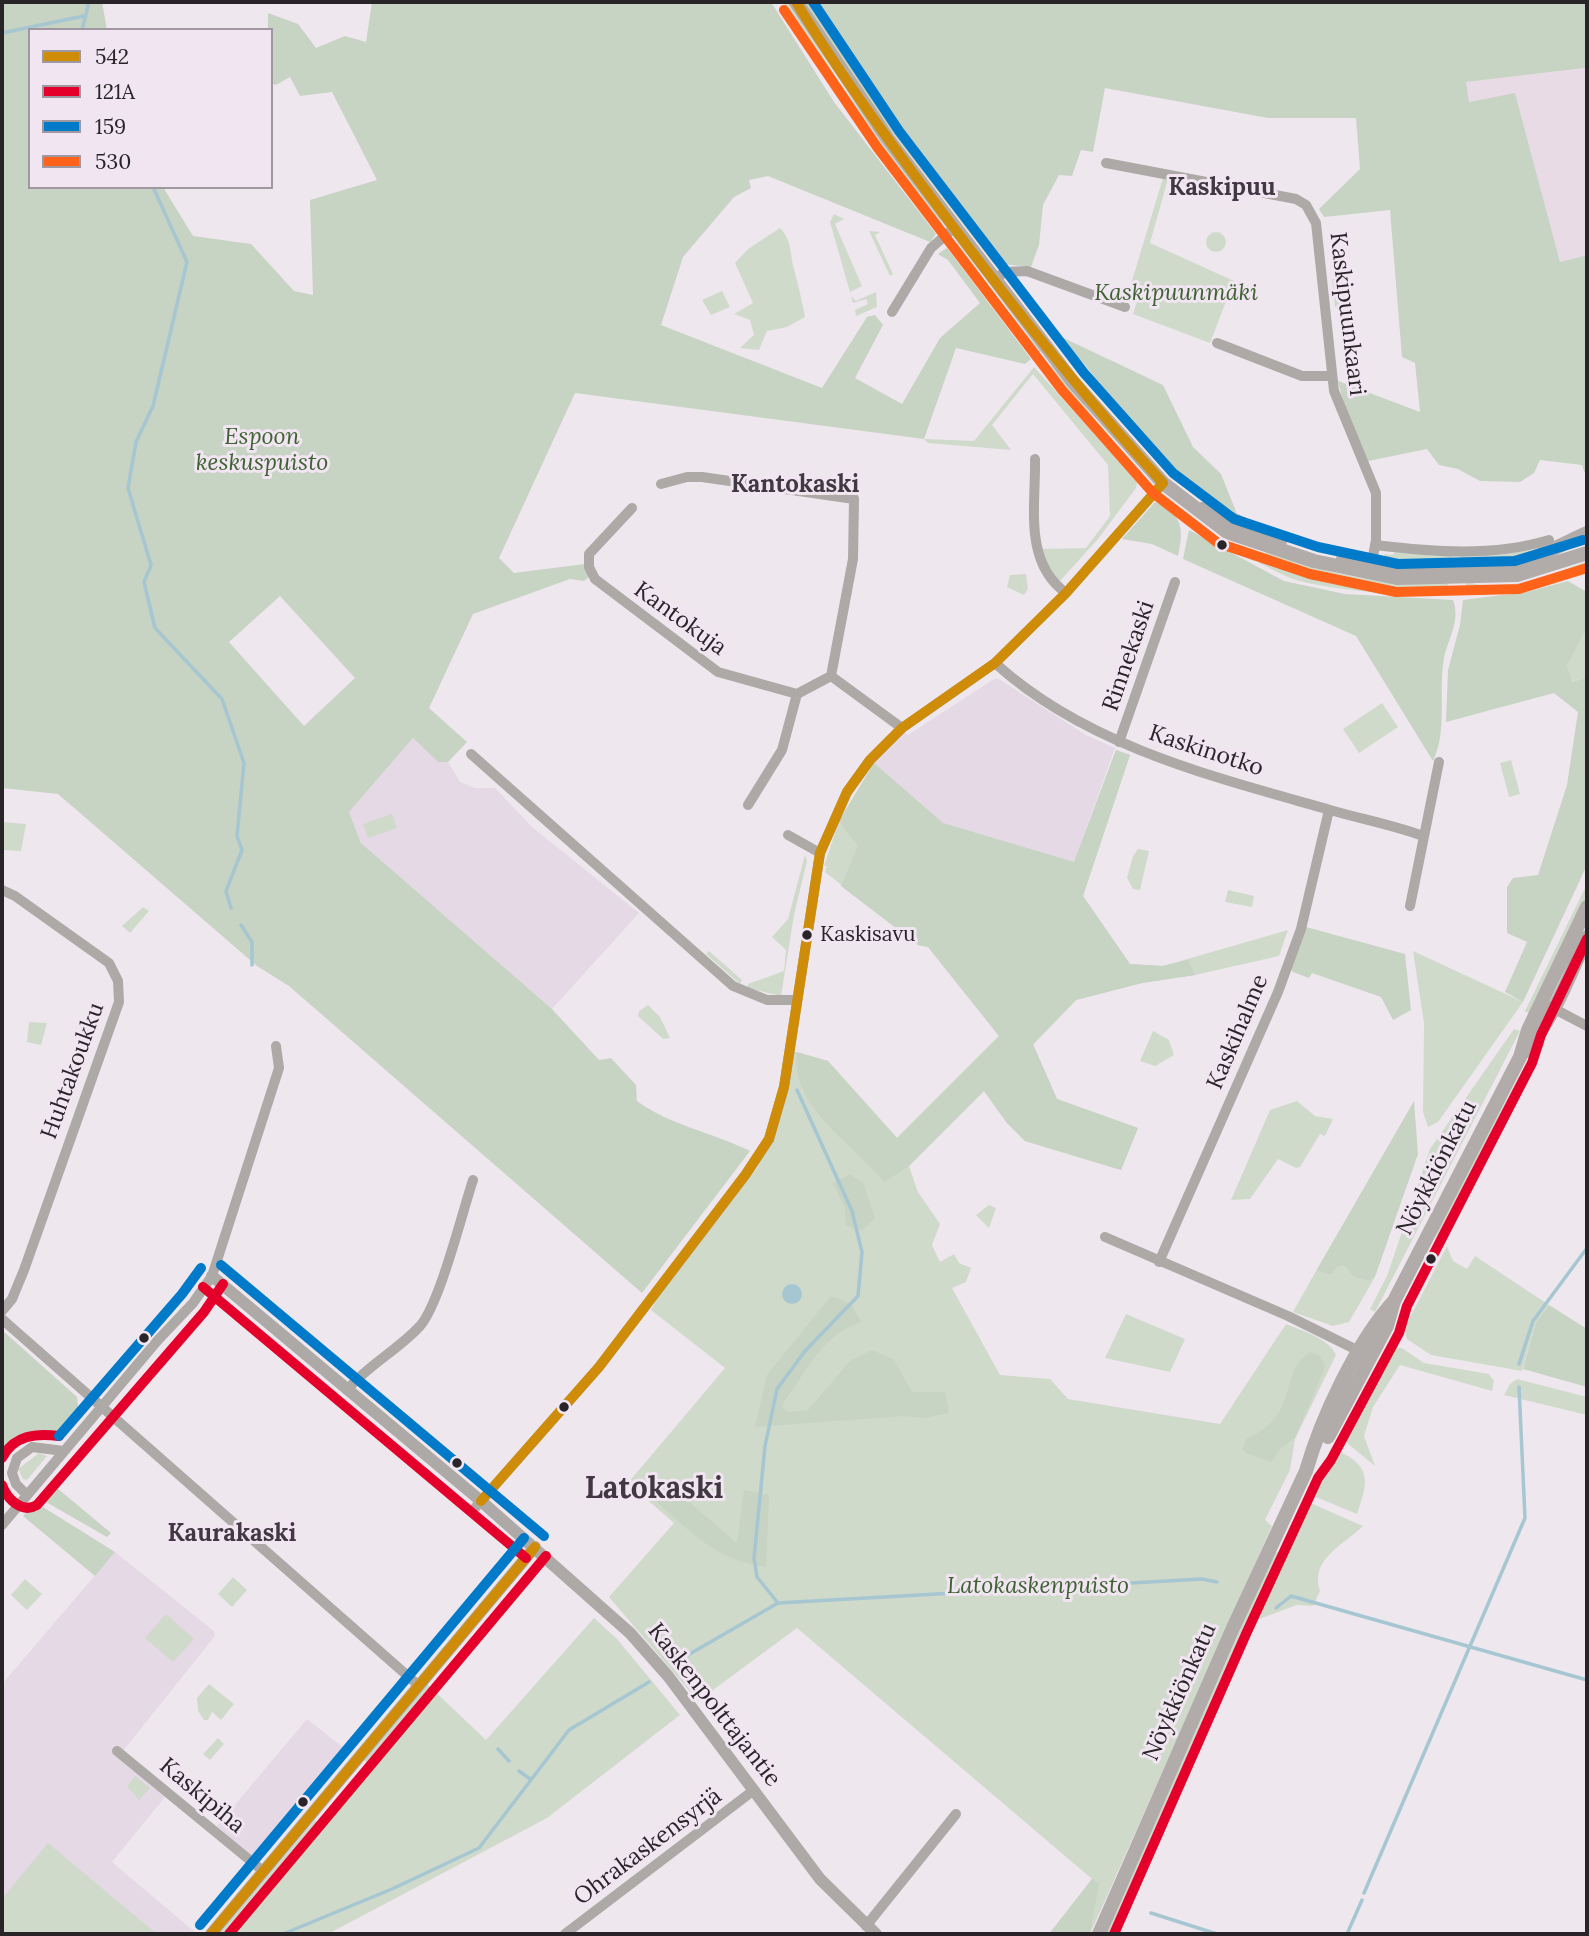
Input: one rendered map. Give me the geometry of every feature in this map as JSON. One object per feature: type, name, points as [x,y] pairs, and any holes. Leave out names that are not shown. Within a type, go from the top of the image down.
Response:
[{"type":"main road","points":[[796,2],[839,70],[954,228],[1090,403],[1163,483],[1227,532],[1314,561],[1446,579],[1517,575],[1587,553]]},
{"type":"main road","points":[[1370,569],[1507,564],[1533,557],[1587,533]]},
{"type":"main road","name":"Nöykkiönkatu","points":[[1100,1934],[1233,1628],[1306,1471],[1312,1449],[1364,1354],[1387,1326],[1394,1301],[1520,1057],[1537,1038],[1587,907]]},
{"type":"main road","name":"Nöykkiönkatu","points":[[1548,1006],[1587,937]]},
{"type":"street","name":"Kaskipuunkaari","points":[[1106,163],[1296,199],[1306,205],[1316,223],[1331,376],[1339,407],[1376,493],[1375,545],[1370,569]]},
{"type":"street","points":[[892,312],[931,248],[954,228]]},
{"type":"street","points":[[993,280],[1005,272],[1027,271],[1125,307]]},
{"type":"street","points":[[1217,343],[1302,376],[1331,376]]},
{"type":"street","points":[[1035,459],[1035,548],[1049,578],[1066,593]]},
{"type":"street","points":[[661,484],[687,477],[702,477],[855,499],[853,559],[831,676]]},
{"type":"street","points":[[477,1505],[603,1362],[746,1174],[769,1139],[784,1087],[820,853],[847,792],[870,760],[902,728],[995,663],[1066,593],[1163,483]]},
{"type":"street","name":"Kantokuja","points":[[632,508],[589,554],[589,567],[595,579],[718,672],[796,694]]},
{"type":"street","points":[[1375,545],[1462,552],[1524,547],[1549,540]]},
{"type":"street","name":"Rinnekaski","points":[[1119,743],[1175,582]]},
{"type":"street","name":"Kaskinotko","points":[[995,663],[1051,707],[1119,743],[1329,810],[1423,836]]},
{"type":"street","points":[[748,805],[782,750],[796,694],[831,676]]},
{"type":"street","points":[[831,676],[902,728]]},
{"type":"street","points":[[471,754],[733,986],[767,1000],[797,1000]]},
{"type":"street","points":[[1410,906],[1439,762]]},
{"type":"street","name":"Kaskihalme","points":[[1158,1262],[1281,983],[1301,929],[1329,810]]},
{"type":"street","points":[[788,835],[820,853]]},
{"type":"street","name":"Huhtakoukku","points":[[2,890],[15,896],[108,963],[120,992],[119,1002],[24,1270],[12,1299],[2,1311]]},
{"type":"street","points":[[1548,1006],[1587,1026]]},
{"type":"street","points":[[2,1525],[193,1303],[212,1276],[279,1068],[275,1046]]},
{"type":"street","points":[[347,1390],[361,1375],[412,1334],[428,1315],[473,1180]]},
{"type":"street","points":[[1105,1237],[1288,1316],[1364,1354]]},
{"type":"street","name":"Kaskenpolttajantie","points":[[212,1276],[477,1505],[535,1547],[630,1633],[668,1676],[820,1879],[871,1930]]},
{"type":"street","points":[[2,1319],[418,1685]]},
{"type":"street","points":[[27,1494],[16,1484],[12,1473],[17,1458],[32,1447],[64,1451]]},
{"type":"street","points":[[211,1934],[535,1547]]},
{"type":"street","name":"Kaskipiha","points":[[117,1751],[263,1871]]},
{"type":"street","name":"Ohrakaskensyrjä","points":[[565,1934],[754,1790]]},
{"type":"street","points":[[871,1930],[956,1814]]},
{"type":"shaded area","points":[[1586,68],[1587,255],[1560,262],[1515,94],[1468,102],[1466,82]]},
{"type":"shaded area","points":[[994,679],[999,679],[1086,735],[1115,748],[1074,862],[943,823],[874,763],[904,732],[908,735]]},
{"type":"shaded area","points":[[413,738],[438,762],[448,762],[460,782],[475,788],[495,788],[532,827],[639,913],[552,1009],[361,843],[349,812]]},
{"type":"shaded area","points":[[115,1552],[214,1631],[215,1636],[118,1757],[165,1797],[112,1862],[196,1933],[2,1934],[2,1684]]},
{"type":"shaded area","points":[[307,1719],[345,1749],[344,1754],[295,1808],[284,1831],[255,1860],[217,1826]]},
{"type":"green space","name":"Espoon keskuspuisto","points":[[2,2],[102,2],[107,28],[28,28],[28,189],[164,189],[193,236],[251,244],[294,291],[313,295],[310,200],[377,180],[332,92],[300,96],[290,77],[276,85],[273,84],[273,28],[268,28],[268,13],[298,24],[316,48],[345,36],[366,42],[372,2],[771,2],[834,102],[936,234],[930,242],[768,176],[749,180],[751,188],[734,197],[683,257],[661,325],[822,388],[867,317],[875,315],[883,325],[855,378],[902,404],[940,338],[980,303],[948,260],[938,254],[947,248],[1031,359],[1025,364],[956,348],[924,439],[575,393],[499,558],[514,573],[585,564],[589,577],[584,581],[570,579],[473,614],[429,708],[467,742],[448,762],[438,762],[413,738],[349,812],[361,843],[552,1009],[599,1060],[611,1058],[636,1085],[637,1101],[664,1117],[750,1151],[642,1293],[289,986],[257,966],[58,794],[2,788]],"holes":[[[280,596],[355,678],[304,726],[229,642]]]},
{"type":"green space","points":[[783,2],[789,2],[840,83],[941,219],[940,228],[869,140]]},
{"type":"green space","points":[[803,2],[1587,2],[1587,73],[1585,68],[1466,82],[1469,102],[1515,93],[1560,262],[1587,255],[1587,479],[1582,465],[1540,460],[1534,473],[1520,482],[1480,481],[1458,469],[1439,465],[1427,449],[1368,461],[1344,405],[1338,381],[1420,412],[1415,363],[1402,357],[1390,210],[1324,217],[1319,209],[1360,169],[1356,118],[1268,118],[1105,88],[1093,152],[1081,150],[1072,176],[1059,175],[1043,205],[1039,245],[1031,267],[993,263],[869,102]]},
{"type":"green space","name":"Kaskipuunmäki","points":[[1163,178],[1168,179],[1150,243],[1234,281],[1210,343],[1133,314],[1138,298],[1131,284]]},
{"type":"green space","points":[[834,214],[844,219],[835,224],[862,286],[850,292],[830,222]]},
{"type":"green space","points":[[780,228],[789,242],[805,317],[787,327],[767,331],[759,350],[740,348],[754,335],[750,320],[734,314],[753,303],[735,263],[748,249]]},
{"type":"green space","points":[[869,231],[880,232],[875,235],[893,274],[890,276]]},
{"type":"green space","points":[[1216,232],[1223,235],[1226,242],[1223,249],[1216,252],[1209,249],[1206,242],[1209,235]]},
{"type":"green space","points":[[949,242],[958,243],[997,297],[992,300]]},
{"type":"green space","points":[[1342,278],[1345,306],[1335,307],[1332,279]]},
{"type":"green space","points":[[722,291],[730,307],[711,315],[702,300]]},
{"type":"green space","points":[[876,292],[877,307],[856,316],[855,310],[868,304],[866,299],[853,303],[851,296],[856,301]]},
{"type":"green space","points":[[1000,302],[1041,351],[1035,356],[996,306]]},
{"type":"green space","points":[[1053,333],[1163,385],[1193,447],[1221,474],[1237,514],[1185,481],[1143,444],[1086,366]]},
{"type":"green space","points":[[1043,366],[1052,366],[1125,456],[1075,406]]},
{"type":"green space","points":[[1034,367],[1137,482],[1136,488],[1098,539],[1060,581],[1052,574],[1040,549],[1086,548],[1110,516],[1108,465],[1033,374],[992,425],[1011,450],[928,443],[924,439],[974,441]]},
{"type":"green space","points":[[1155,502],[1171,511],[1179,523],[1181,538],[1178,556],[1152,544],[1122,539]]},
{"type":"green space","points":[[1193,523],[1227,544],[1258,552],[1254,561],[1210,539]]},
{"type":"green space","points":[[1189,530],[1284,581],[1345,594],[1453,600],[1456,615],[1444,658],[1440,737],[1433,761],[1356,636],[1183,559]]},
{"type":"green space","points":[[1267,550],[1343,575],[1448,583],[1449,591],[1437,594],[1397,594],[1306,583],[1259,563]]},
{"type":"green space","points":[[1397,550],[1452,555],[1453,563],[1386,559],[1384,554],[1392,555]]},
{"type":"green space","points":[[1532,550],[1533,553],[1527,556],[1459,563],[1460,556]]},
{"type":"green space","points":[[1587,561],[1587,567],[1534,585],[1466,591],[1466,582],[1481,585],[1512,584],[1543,577]]},
{"type":"green space","points":[[1026,574],[1028,589],[1024,595],[1007,587],[1010,575]]},
{"type":"green space","points":[[1568,581],[1587,592],[1587,628],[1567,666],[1572,682],[1587,677],[1587,865],[1523,1002],[1505,992],[1527,942],[1507,933],[1507,887],[1513,878],[1538,875],[1567,785],[1578,712],[1554,693],[1446,722],[1448,670],[1460,625],[1463,600],[1527,592]]},
{"type":"green space","points":[[1587,628],[1587,677],[1571,682],[1567,666]]},
{"type":"green space","points":[[1382,703],[1398,727],[1359,753],[1343,729]]},
{"type":"green space","name":"Latokaskenpuisto","points":[[1116,750],[1130,755],[1083,896],[1130,964],[1163,966],[1288,930],[1279,956],[1195,975],[1142,983],[1076,1000],[1033,1045],[1057,1099],[1138,1128],[1121,1170],[1025,1141],[1007,1123],[984,1091],[909,1166],[918,1192],[940,1224],[932,1245],[940,1262],[954,1254],[959,1263],[971,1268],[966,1282],[952,1288],[1000,1375],[1050,1379],[1068,1399],[1220,1424],[1286,1324],[1328,1344],[1336,1355],[1295,1439],[1290,1470],[1265,1520],[1272,1526],[1090,1934],[1049,1934],[1092,1879],[797,1628],[698,1701],[609,1597],[674,1523],[628,1483],[725,1368],[651,1310],[661,1291],[757,1168],[781,1115],[792,1051],[828,1061],[897,1138],[999,1036],[928,947],[918,945],[825,872],[827,866],[824,866],[839,821],[874,763],[943,823],[1074,862]]},
{"type":"green space","points":[[1116,750],[1130,755],[1083,896],[1130,964],[1163,966],[1188,960],[1195,975],[1142,983],[1076,1000],[1033,1044],[1057,1099],[1138,1128],[1121,1170],[1025,1141],[1007,1123],[984,1091],[909,1166],[884,1182],[813,1107],[797,1072],[797,1052],[828,1061],[897,1138],[999,1036],[928,947],[918,945],[841,886],[858,846],[839,821],[874,763],[943,823],[1074,862]]},
{"type":"green space","points":[[1511,760],[1520,794],[1509,797],[1500,763]]},
{"type":"green space","points":[[392,814],[397,828],[368,838],[363,824]]},
{"type":"green space","points":[[2,822],[26,824],[21,851],[2,850]]},
{"type":"green space","points":[[1138,849],[1149,851],[1140,890],[1133,889],[1127,878],[1133,856]]},
{"type":"green space","points":[[805,855],[807,861],[794,915],[781,996],[747,988],[748,984],[784,971],[786,950],[772,937],[788,919]]},
{"type":"green space","points":[[1587,884],[1586,898],[1530,1014],[1525,1011]]},
{"type":"green space","points":[[1228,890],[1254,896],[1252,907],[1225,902]]},
{"type":"green space","points":[[143,907],[149,911],[130,933],[122,926]]},
{"type":"green space","points":[[1306,927],[1405,954],[1411,1010],[1393,1020],[1381,997],[1312,973],[1309,978],[1293,972],[1288,965]]},
{"type":"green space","points":[[709,951],[742,980],[740,984],[706,954]]},
{"type":"green space","points":[[1413,951],[1523,1002],[1438,1122],[1428,1127],[1423,1112],[1424,1023]]},
{"type":"green space","points":[[648,1005],[660,1017],[670,1038],[663,1039],[638,1016],[639,1011]]},
{"type":"green space","points":[[29,1022],[47,1023],[41,1045],[27,1042]]},
{"type":"green space","points":[[1514,1029],[1520,1031],[1375,1312],[1370,1309],[1387,1276],[1430,1149]]},
{"type":"green space","points":[[1153,1031],[1169,1040],[1174,1055],[1155,1066],[1140,1061]]},
{"type":"green space","points":[[1539,1039],[1545,1043],[1438,1251],[1433,1248],[1440,1223]]},
{"type":"green space","points":[[1297,1101],[1315,1116],[1333,1119],[1325,1136],[1320,1134],[1300,1167],[1296,1168],[1278,1159],[1250,1199],[1231,1200],[1270,1110]]},
{"type":"green space","points":[[1414,1101],[1418,1154],[1375,1277],[1368,1281],[1353,1276],[1345,1266],[1337,1267],[1331,1275],[1316,1271]]},
{"type":"green space","points":[[850,1174],[863,1183],[875,1218],[863,1230],[846,1226],[845,1208],[833,1183]]},
{"type":"green space","points":[[989,1205],[996,1208],[989,1228],[976,1215]]},
{"type":"green space","points":[[1447,1246],[1453,1261],[1467,1269],[1475,1256],[1549,1305],[1536,1322],[1522,1371],[1431,1355],[1407,1339],[1404,1329]]},
{"type":"green space","points":[[1345,1266],[1368,1281],[1375,1277],[1349,1322],[1333,1326],[1293,1312],[1316,1271],[1331,1275],[1337,1267]]},
{"type":"green space","points":[[831,1296],[851,1304],[861,1322],[835,1336],[825,1346],[807,1367],[783,1403],[783,1408],[788,1412],[808,1410],[851,1360],[872,1350],[894,1360],[912,1392],[945,1392],[949,1413],[924,1418],[903,1416],[755,1427],[767,1375]]},
{"type":"green space","points":[[1549,1305],[1587,1329],[1587,1387],[1523,1369],[1536,1322]]},
{"type":"green space","points":[[1126,1314],[1185,1339],[1170,1372],[1105,1358]]},
{"type":"green space","points":[[2,1330],[77,1397],[79,1415],[65,1435],[34,1434],[18,1438],[2,1461]]},
{"type":"green space","points":[[1396,1348],[1402,1348],[1424,1363],[1489,1374],[1494,1381],[1492,1391],[1400,1365],[1373,1407],[1364,1436],[1375,1466],[1347,1443],[1347,1438]]},
{"type":"green space","points":[[1310,1352],[1320,1356],[1325,1367],[1295,1438],[1282,1447],[1271,1462],[1246,1453],[1243,1449],[1246,1439],[1275,1418],[1294,1371]]},
{"type":"green space","points":[[1517,1379],[1587,1397],[1587,1415],[1504,1395],[1510,1384]]},
{"type":"green space","points":[[1340,1452],[1358,1464],[1365,1478],[1357,1514],[1316,1497],[1315,1486],[1335,1454]]},
{"type":"green space","points":[[39,1453],[47,1456],[27,1480],[23,1479],[18,1469]]},
{"type":"green space","points":[[51,1483],[111,1533],[107,1537],[39,1498]]},
{"type":"green space","points":[[744,1490],[769,1495],[766,1567],[748,1564],[719,1552],[694,1535],[657,1502],[680,1494],[737,1543]]},
{"type":"green space","points":[[1306,1501],[1363,1526],[1324,1561],[1319,1570],[1320,1591],[1313,1606],[1297,1605],[1259,1619]]},
{"type":"green space","points":[[35,1502],[115,1552],[95,1576],[23,1516]]},
{"type":"green space","points":[[1281,1551],[1113,1934],[1106,1934],[1274,1553]]},
{"type":"green space","points":[[233,1577],[247,1590],[232,1607],[218,1594]]},
{"type":"green space","points":[[25,1579],[42,1594],[27,1610],[11,1595]]},
{"type":"green space","points":[[166,1614],[194,1639],[173,1662],[145,1638]]},
{"type":"green space","points":[[594,1618],[617,1639],[680,1715],[547,1818],[328,1934],[219,1934],[315,1820],[318,1822],[357,1786],[355,1784],[367,1763],[364,1760],[427,1684],[486,1740]]},
{"type":"green space","points":[[209,1684],[234,1704],[221,1720],[212,1712],[208,1720],[204,1720],[198,1711],[197,1698]]},
{"type":"green space","points":[[218,1738],[224,1744],[210,1760],[203,1754]]},
{"type":"green space","points":[[135,1776],[150,1788],[139,1800],[127,1786]]},
{"type":"green space","points":[[48,1843],[157,1934],[2,1934],[2,1899]]},
{"type":"green space","points":[[1092,1879],[1099,1884],[1090,1933],[1049,1934]]},
{"type":"water","points":[[792,1284],[799,1287],[802,1294],[799,1301],[792,1304],[785,1301],[782,1294],[785,1287]]},
{"type":"waterway","points":[[82,28],[89,2]]},
{"type":"waterway","points":[[2,33],[84,16]]},
{"type":"waterway","points":[[154,189],[187,262],[153,406],[136,442],[128,488],[151,565],[144,582],[155,628],[222,699],[244,763],[237,836],[242,850],[226,891],[231,908]]},
{"type":"waterway","points":[[241,925],[252,942],[252,965]]},
{"type":"waterway","points":[[778,1603],[757,1577],[754,1558],[765,1446],[777,1389],[805,1351],[858,1296],[862,1252],[852,1211],[797,1090]]},
{"type":"waterway","points":[[1519,1364],[1533,1321],[1587,1248]]},
{"type":"waterway","points":[[1364,1893],[1525,1518],[1519,1387]]},
{"type":"waterway","points":[[674,1663],[778,1603],[1202,1579],[1217,1582]]},
{"type":"waterway","points":[[1276,1608],[1291,1596],[1587,1680]]},
{"type":"waterway","points":[[283,1934],[392,1889],[479,1848],[569,1730],[649,1682]]},
{"type":"waterway","points":[[498,1749],[509,1761]]},
{"type":"waterway","points":[[519,1771],[530,1779]]},
{"type":"waterway","points":[[1347,1934],[1362,1900]]},
{"type":"waterway","points":[[1151,1913],[1217,1934]]},
{"type":"transit line","name":"542","points":[[796,2],[869,113],[974,254],[1079,387],[1163,483]]},
{"type":"transit line","points":[[813,2],[899,131],[1084,373],[1173,473],[1234,519],[1318,547],[1398,564],[1515,561],[1583,540]]},
{"type":"transit line","name":"530","points":[[784,10],[877,147],[1062,390],[1153,493],[1218,543],[1310,574],[1396,592],[1519,589],[1587,568]]},
{"type":"transit line","name":"542","points":[[481,1501],[599,1367],[746,1174],[769,1139],[784,1087],[820,853],[847,792],[870,760],[902,728],[995,663],[1066,593],[1163,483]]},
{"type":"transit line","name":"121A","points":[[1114,1934],[1318,1478],[1331,1460],[1399,1333],[1407,1306],[1532,1063],[1541,1035],[1587,939]]},
{"type":"transit line","name":"159","points":[[221,1265],[544,1536]]},
{"type":"transit line","name":"159","points":[[59,1436],[182,1294],[201,1268]]},
{"type":"transit line","name":"121A","points":[[2,1485],[16,1504],[26,1508],[37,1505],[204,1312],[223,1284]]},
{"type":"transit line","name":"121A","points":[[203,1287],[526,1558]]},
{"type":"transit line","name":"121A","points":[[2,1458],[13,1444],[26,1437],[59,1436]]},
{"type":"transit line","name":"159","points":[[200,1925],[524,1538]]},
{"type":"transit line","name":"542","points":[[211,1934],[535,1547]]},
{"type":"transit line","name":"121A","points":[[229,1934],[546,1556]]},
{"type":"place","name":"Kaskisavu","points":[[807,935]]},
{"type":"district","name":"Kaskipuu","points":[[1222,188]]},
{"type":"district","name":"Kantokaski","points":[[795,485]]},
{"type":"district","name":"Latokaski","points":[[654,1489]]},
{"type":"district","name":"Kaurakaski","points":[[232,1534]]}]
